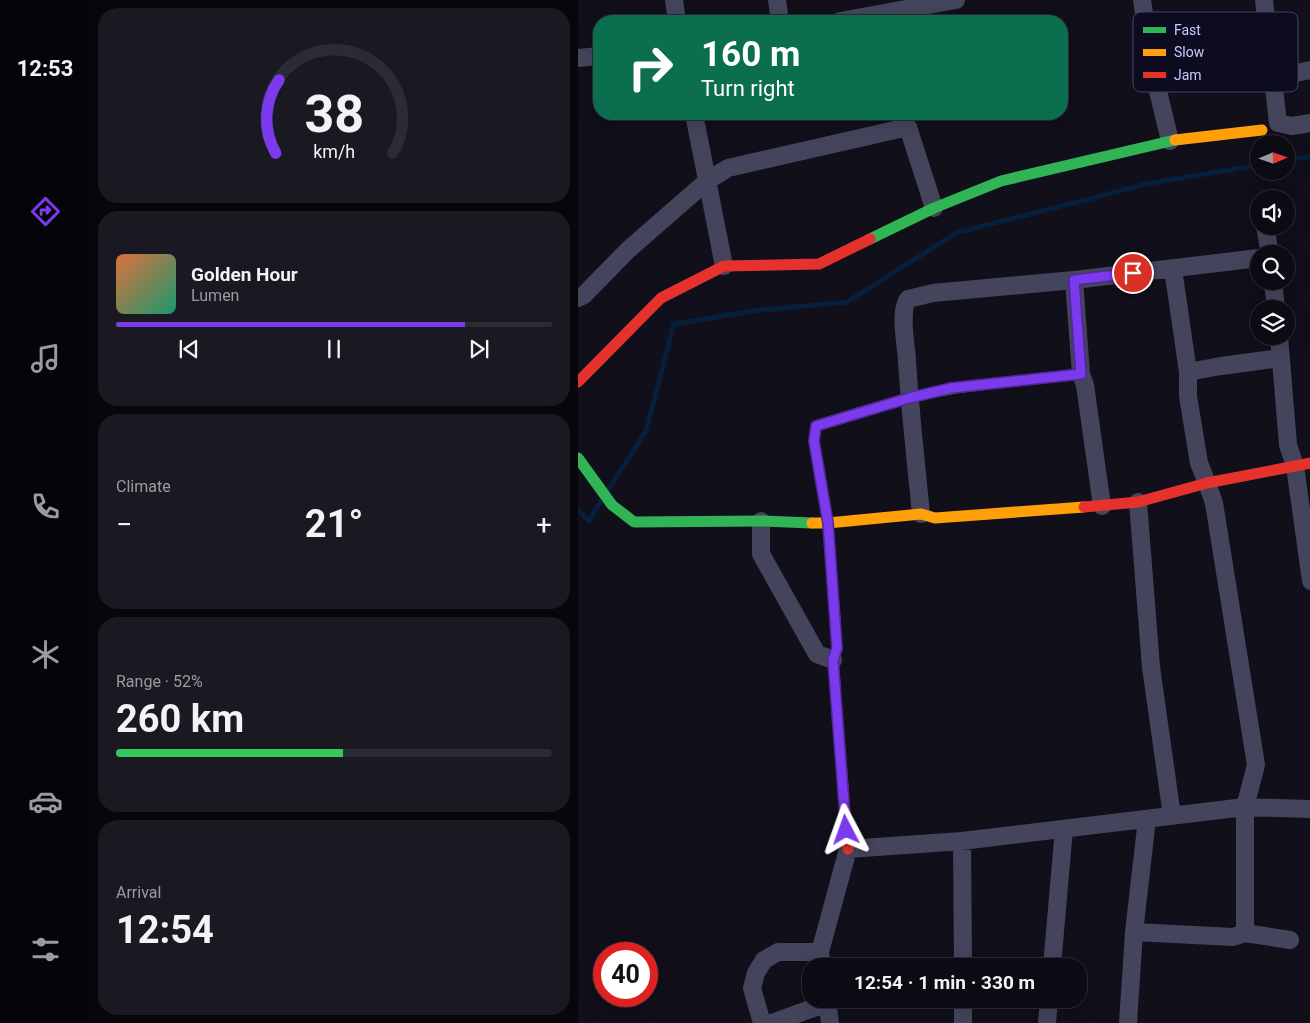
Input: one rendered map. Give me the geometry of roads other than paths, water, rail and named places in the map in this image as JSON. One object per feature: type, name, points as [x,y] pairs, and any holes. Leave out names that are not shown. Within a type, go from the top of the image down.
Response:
[{"type":"street","points":[[674,0],[676,15]]},
{"type":"street","points":[[776,0],[779,15]]},
{"type":"street","points":[[868,15],[956,0]]},
{"type":"street","points":[[578,58],[593,57]]},
{"type":"street","points":[[1158,92],[1170,141]]},
{"type":"street","points":[[1275,92],[1278,123],[1292,126],[1310,123]]},
{"type":"street","points":[[695,120],[724,266]]},
{"type":"street","points":[[578,298],[584,295],[628,250],[707,181],[728,168],[909,121],[934,208]]},
{"type":"street","points":[[578,382],[661,298],[724,266],[819,264],[934,208],[1001,181],[1170,141],[1262,130]]},
{"type":"street","points":[[921,514],[909,398],[904,319],[905,304],[908,299],[933,294],[1074,280],[1250,259]]},
{"type":"street","points":[[1173,268],[1188,372],[1188,396],[1199,464],[1214,503],[1256,765],[1245,807],[1245,933]]},
{"type":"street","points":[[1074,280],[1081,374],[1085,385],[1102,506]]},
{"type":"street","points":[[1280,345],[1288,445],[1303,464],[1310,581]]},
{"type":"street","points":[[1188,372],[1281,358]]},
{"type":"street","points":[[821,958],[848,849],[833,660],[837,648],[828,523],[814,441],[816,426],[909,398],[951,388],[1081,374]]},
{"type":"street","points":[[578,458],[612,505],[634,522],[761,521],[828,523],[921,514],[935,518],[1102,506],[1138,502],[1207,483],[1303,464]]},
{"type":"street","points":[[1138,502],[1151,667],[1172,816]]},
{"type":"street","points":[[761,521],[761,554],[817,654],[833,660]]},
{"type":"street","points":[[848,849],[962,840],[1245,807],[1310,809]]},
{"type":"street","points":[[1128,1023],[1134,932],[1147,819]]},
{"type":"street","points":[[1053,958],[1064,828]]},
{"type":"street","points":[[962,840],[963,958]]},
{"type":"street","points":[[1134,932],[1233,936],[1245,933],[1290,940]]},
{"type":"street","points":[[762,1023],[752,988],[756,973],[764,960],[778,952],[815,958]]},
{"type":"street","points":[[772,1023],[810,1008]]},
{"type":"street","points":[[828,1008],[830,1023]]},
{"type":"street","points":[[963,1008],[963,1023]]},
{"type":"street","points":[[1047,1023],[1048,1008]]},
{"type":"waterway","points":[[1296,158],[1311,156]]},
{"type":"waterway","points":[[608,490],[646,431],[674,324],[752,311],[847,302],[956,233],[1151,183],[1250,166]]},
{"type":"waterway","points":[[578,509],[589,521],[601,501]]}]
